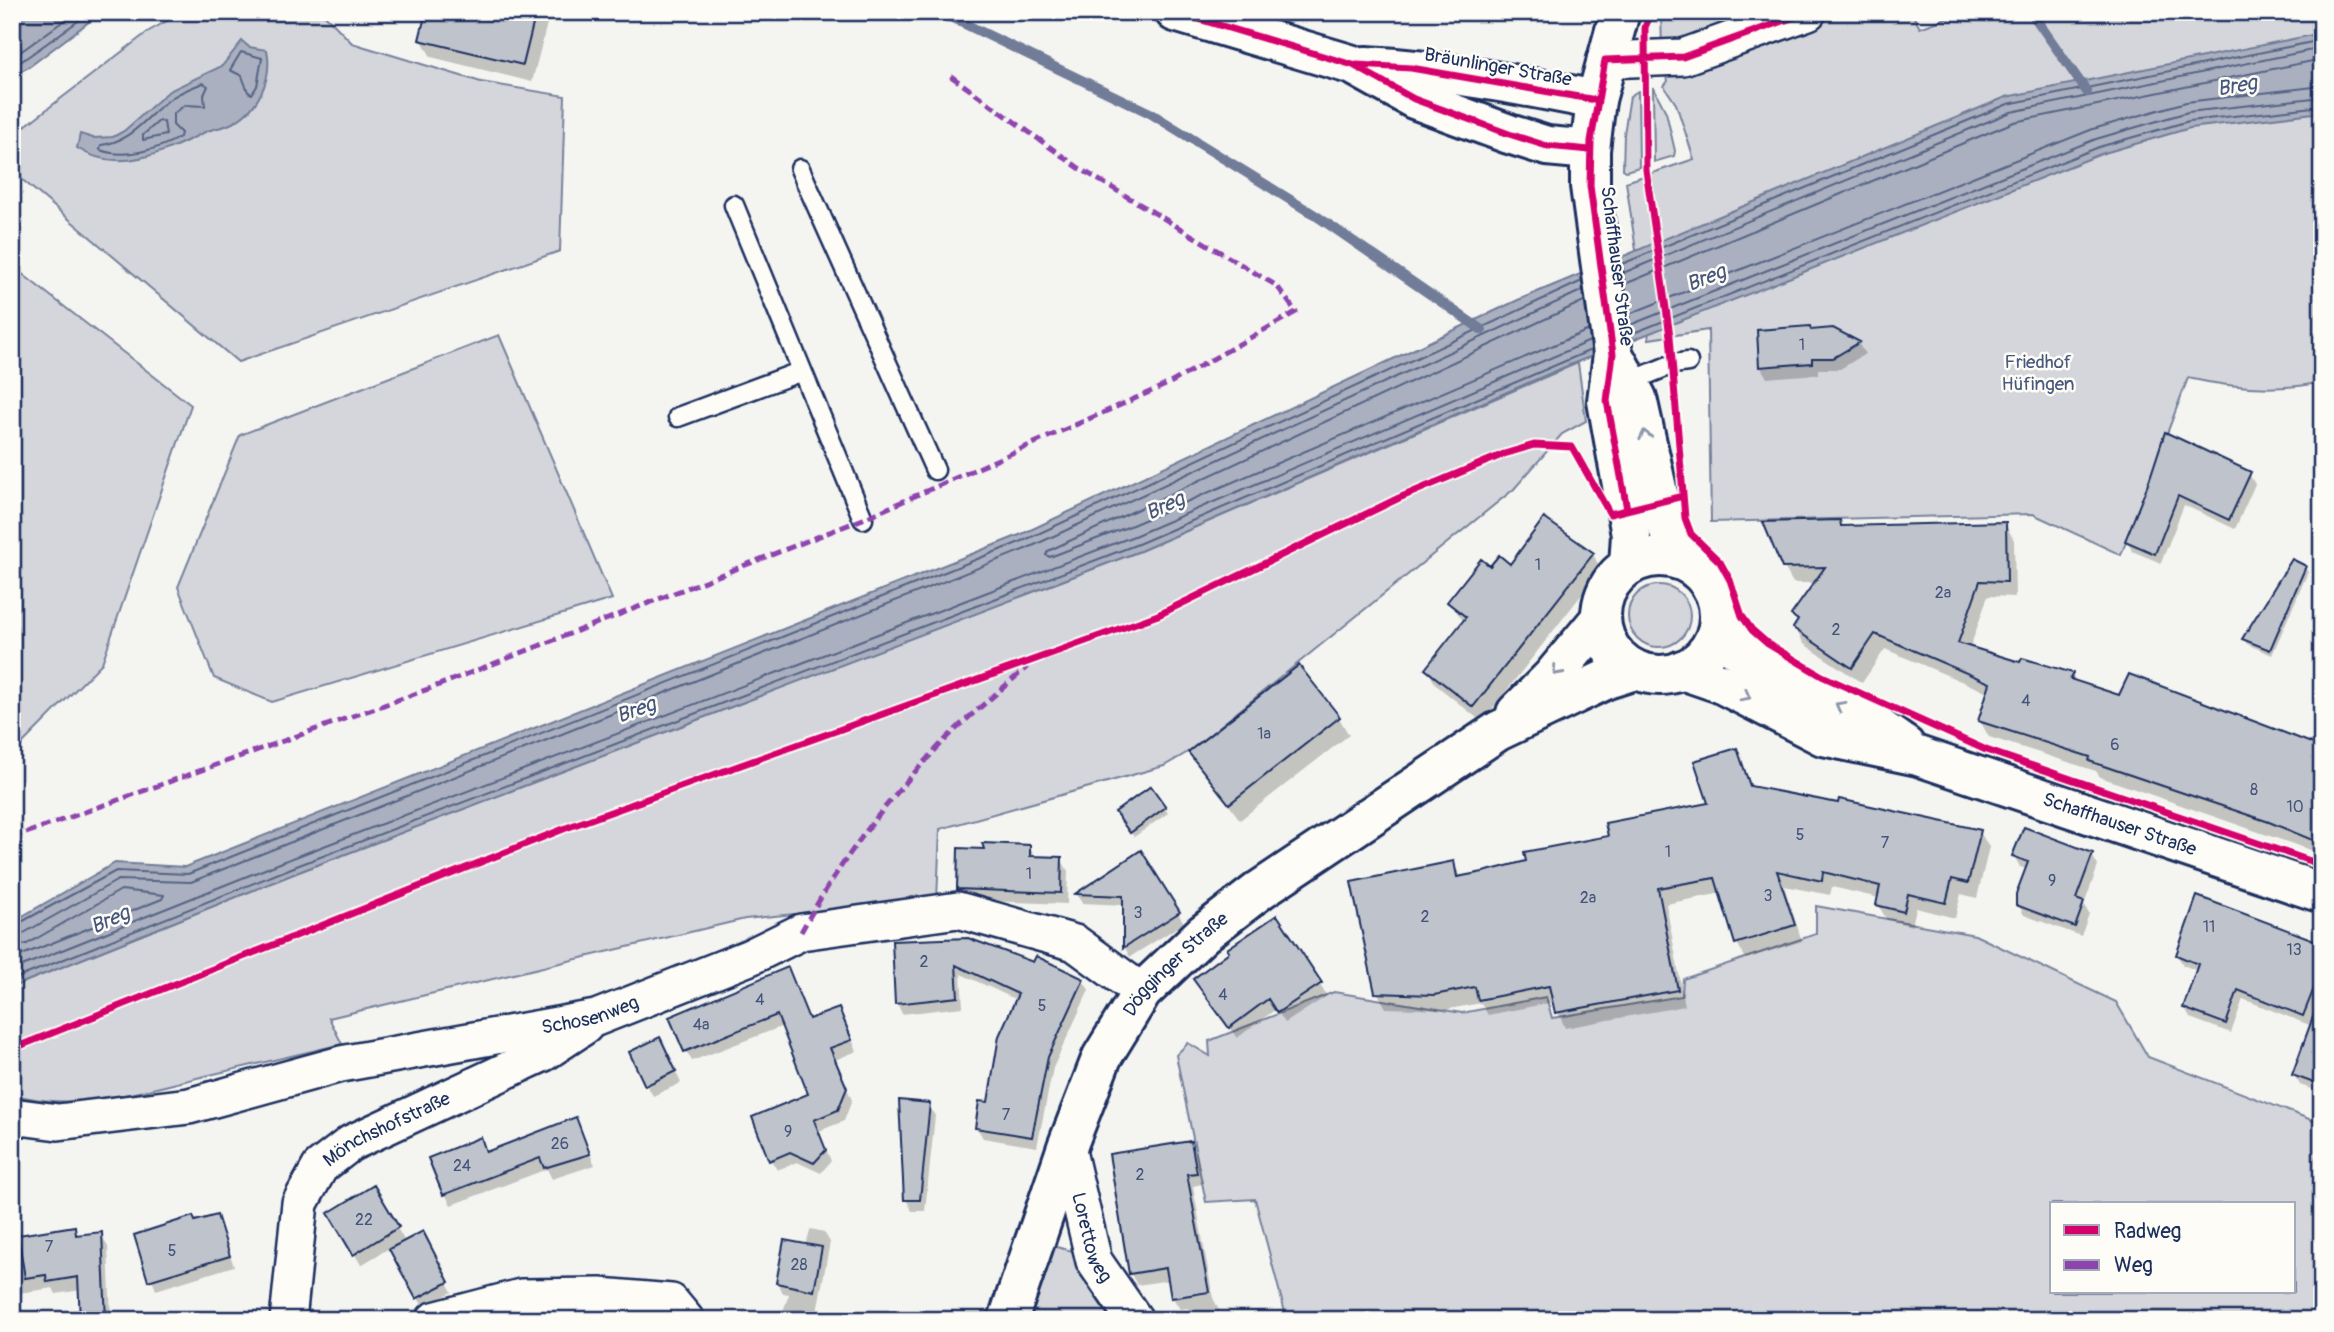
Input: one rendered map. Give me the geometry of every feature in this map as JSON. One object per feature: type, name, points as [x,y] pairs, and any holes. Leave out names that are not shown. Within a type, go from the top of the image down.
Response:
[{"type":"main road","name":"Bräunlinger Straße","points":[[1175,12],[1353,65],[1423,70],[1596,100]]},
{"type":"main road","name":"Schaffhauser Straße","points":[[1614,32],[1596,100],[1590,150],[1593,212],[1621,368],[1637,398],[1667,523],[1685,562]]},
{"type":"main road","name":"Bräunlinger Straße","points":[[1353,65],[1414,99],[1509,134],[1547,146],[1590,150]]},
{"type":"main road","name":"Schaffhauser Straße","points":[[1621,368],[1607,401],[1631,535],[1629,565]]},
{"type":"main road","points":[[1653,557],[1685,562],[1709,583],[1716,597],[1718,625],[1712,644],[1702,657],[1682,670],[1658,675],[1635,670],[1615,655],[1606,642],[1601,618],[1605,594],[1612,580],[1629,565],[1653,557]]},
{"type":"main road","name":"Dögginger Straße","points":[[1498,731],[1552,677],[1601,618]]},
{"type":"main road","name":"Schaffhauser Straße","points":[[1718,625],[1737,649],[1758,663],[1873,724],[1918,755]]},
{"type":"main road","name":"Dögginger Straße","points":[[1008,1320],[1067,1147],[1102,1057],[1142,992],[1203,934],[1260,890],[1498,731],[1607,679],[1635,670]]},
{"type":"main road","name":"Schaffhauser Straße","points":[[1682,670],[1720,683],[1823,736],[1918,755],[2322,893]]},
{"type":"street","points":[[1614,32],[1683,57],[1808,12]]},
{"type":"street","name":"Schosenweg","points":[[12,1116],[58,1122],[189,1106],[341,1064],[596,1018],[750,957],[802,932],[958,911],[1075,943],[1142,992]]},
{"type":"street","name":"Mönchshofstraße","points":[[288,1320],[300,1203],[320,1167],[351,1143],[544,1053],[596,1018]]},
{"type":"street","name":"Lorettoweg","points":[[1067,1147],[1094,1261],[1135,1320]]},
{"type":"street","points":[[434,1320],[522,1297],[600,1296],[671,1302],[686,1320]]},
{"type":"lane","points":[[800,169],[934,470]]},
{"type":"lane","points":[[734,205],[863,519]]},
{"type":"lane","points":[[1621,368],[1688,362]]},
{"type":"lane","points":[[678,417],[802,371]]},
{"type":"green space","points":[[183,12],[322,12],[352,43],[481,82],[565,96],[560,251],[238,362],[12,171],[12,136],[149,31]]},
{"type":"green space","name":"Friedhof Hüfingen","points":[[1661,12],[1911,12],[1920,28],[1962,12],[2322,12],[2322,382],[2255,388],[2188,378],[2121,555],[2033,514],[1711,522],[1708,330],[1649,339],[1626,182],[1694,159],[1676,104],[1664,86],[1668,81],[1662,50]]},
{"type":"green space","points":[[1653,87],[1666,112],[1675,151],[1674,156],[1654,162]]},
{"type":"green space","points":[[1638,91],[1639,167],[1626,171],[1623,169],[1624,134],[1630,96]]},
{"type":"green space","points":[[12,266],[191,405],[102,663],[12,754]]},
{"type":"green space","points":[[499,335],[612,599],[272,702],[214,678],[178,587],[240,435]]},
{"type":"green space","points":[[1578,363],[1586,421],[1562,434],[1514,489],[1188,752],[1164,766],[940,829],[937,900],[745,919],[329,1018],[342,1044],[131,1094],[84,1101],[60,1101],[12,1094],[12,987],[296,873],[1140,551]]},
{"type":"green space","points":[[1659,585],[1681,594],[1690,616],[1681,638],[1659,647],[1637,638],[1628,616],[1637,594]]},
{"type":"green space","points":[[1816,906],[1975,935],[2116,1002],[2148,1057],[2322,1124],[2322,1320],[1287,1320],[1255,1199],[1206,1202],[1176,1055],[1188,1043],[1210,1056],[1209,1041],[1334,992],[1462,1013],[1546,997],[1552,1018],[1682,996],[1683,979],[1816,934]]},
{"type":"green space","points":[[1052,1246],[1077,1252],[1088,1286],[1111,1320],[1027,1320]]},
{"type":"water","points":[[12,12],[102,12],[29,67],[12,76]]},
{"type":"water","name":"Breg","points":[[2322,33],[2322,112],[2190,128],[2101,154],[1567,366],[1140,551],[296,873],[12,987],[12,922],[115,863],[185,867],[1022,534],[1518,300],[2006,97]]},
{"type":"water","points":[[242,41],[249,47],[267,50],[268,73],[255,104],[238,120],[141,158],[109,160],[77,148],[80,134],[93,138],[113,137],[124,131],[169,91],[222,66]]},
{"type":"building","points":[[426,12],[536,12],[523,65],[419,40]]},
{"type":"building","points":[[1810,326],[1811,330],[1833,328],[1860,342],[1833,358],[1812,358],[1812,363],[1759,367],[1757,330]]},
{"type":"building","points":[[2165,432],[2251,472],[2229,520],[2178,496],[2155,554],[2125,541]]},
{"type":"building","points":[[1544,518],[1594,553],[1473,707],[1425,669],[1466,617],[1447,602],[1481,559],[1490,566],[1499,555],[1510,564]]},
{"type":"building","points":[[1840,520],[1841,526],[2006,522],[2007,582],[1980,581],[1958,643],[2020,662],[2022,658],[2073,673],[2070,679],[2119,695],[2129,674],[2322,747],[2322,844],[2269,822],[2089,761],[2090,757],[1978,721],[1990,683],[1875,634],[1852,668],[1793,628],[1798,620],[1791,615],[1825,567],[1782,568],[1763,522]]},
{"type":"building","points":[[2292,559],[2306,566],[2270,650],[2242,639]]},
{"type":"building","points":[[1299,665],[1340,717],[1229,804],[1188,752]]},
{"type":"building","points":[[1737,748],[1750,786],[1838,803],[1839,799],[1981,830],[1968,883],[1952,879],[1946,903],[1908,894],[1904,912],[1876,905],[1880,886],[1823,872],[1822,881],[1777,871],[1795,925],[1735,944],[1715,878],[1658,888],[1678,990],[1555,1013],[1549,986],[1478,1000],[1475,987],[1434,995],[1375,993],[1351,882],[1454,861],[1457,877],[1483,872],[1526,861],[1524,852],[1608,836],[1605,823],[1708,803],[1694,761]]},
{"type":"building","points":[[1151,786],[1166,807],[1130,833],[1115,812]]},
{"type":"building","points":[[2024,827],[2093,853],[2076,899],[2084,902],[2075,927],[2016,905],[2016,894],[2028,862],[2012,856]]},
{"type":"building","points":[[982,843],[1030,845],[1030,856],[1062,857],[1061,893],[957,889],[958,848],[984,849]]},
{"type":"building","points":[[1141,850],[1180,912],[1123,948],[1123,896],[1075,894]]},
{"type":"building","points":[[2197,896],[2322,943],[2322,968],[2303,1016],[2238,990],[2226,1024],[2183,1008],[2198,964],[2176,955]]},
{"type":"building","points":[[1277,915],[1322,983],[1277,1013],[1268,999],[1229,1028],[1193,979],[1229,952],[1227,949]]},
{"type":"building","points":[[968,938],[1033,962],[1036,956],[1084,979],[1048,1057],[1032,1137],[975,1128],[979,1101],[988,1102],[999,1036],[1018,994],[956,965],[958,997],[895,1004],[892,941]]},
{"type":"building","points":[[788,967],[809,1019],[839,1008],[852,1040],[830,1048],[847,1088],[838,1110],[814,1120],[826,1150],[814,1163],[790,1152],[769,1161],[752,1117],[808,1094],[777,1015],[684,1052],[669,1017]]},
{"type":"building","points":[[2318,1003],[2322,1004],[2322,1086],[2292,1075]]},
{"type":"building","points":[[660,1037],[676,1071],[645,1086],[629,1052]]},
{"type":"building","points":[[899,1100],[930,1103],[920,1200],[904,1200]]},
{"type":"building","points":[[576,1117],[590,1154],[544,1168],[540,1158],[443,1195],[428,1158],[481,1137],[486,1152]]},
{"type":"building","points":[[1191,1141],[1197,1173],[1187,1174],[1209,1292],[1171,1298],[1166,1268],[1129,1274],[1109,1154]]},
{"type":"building","points":[[374,1185],[399,1227],[353,1255],[328,1213]]},
{"type":"building","points":[[217,1215],[230,1256],[148,1281],[134,1235],[193,1216],[195,1221]]},
{"type":"building","points":[[75,1226],[76,1235],[102,1232],[106,1320],[80,1320],[78,1277],[47,1282],[46,1275],[25,1278],[18,1235]]},
{"type":"building","points":[[423,1231],[449,1282],[416,1299],[389,1249]]},
{"type":"building","points":[[784,1240],[822,1247],[814,1291],[776,1283]]},
{"type":"waterway","points":[[940,12],[1150,113],[1318,217],[1482,330]]},
{"type":"waterway","points":[[2031,12],[2087,92]]},
{"type":"marked path","points":[[12,838],[434,687],[863,519],[1170,383],[1296,312],[1277,286],[1079,168],[948,74]]},
{"type":"marked path","points":[[801,932],[848,856],[902,787],[952,733],[1027,667]]},
{"type":"cycle path","points":[[1175,12],[1353,65],[1414,99],[1509,134],[1547,146],[1590,150]]},
{"type":"cycle path","points":[[1652,12],[1645,27],[1646,170],[1670,336],[1685,518],[1691,534],[1720,562],[1730,580],[1742,616],[1752,630],[1768,644],[1822,676],[1986,750],[2322,865]]},
{"type":"cycle path","points":[[1627,509],[1607,401],[1613,354],[1590,186],[1591,141],[1605,60],[1683,57],[1808,12]]},
{"type":"cycle path","points":[[1357,65],[1411,68],[1596,100]]},
{"type":"cycle path","points":[[12,1049],[566,828],[1158,615],[1399,498],[1504,454],[1534,445],[1572,447],[1610,514],[1683,496]]}]
